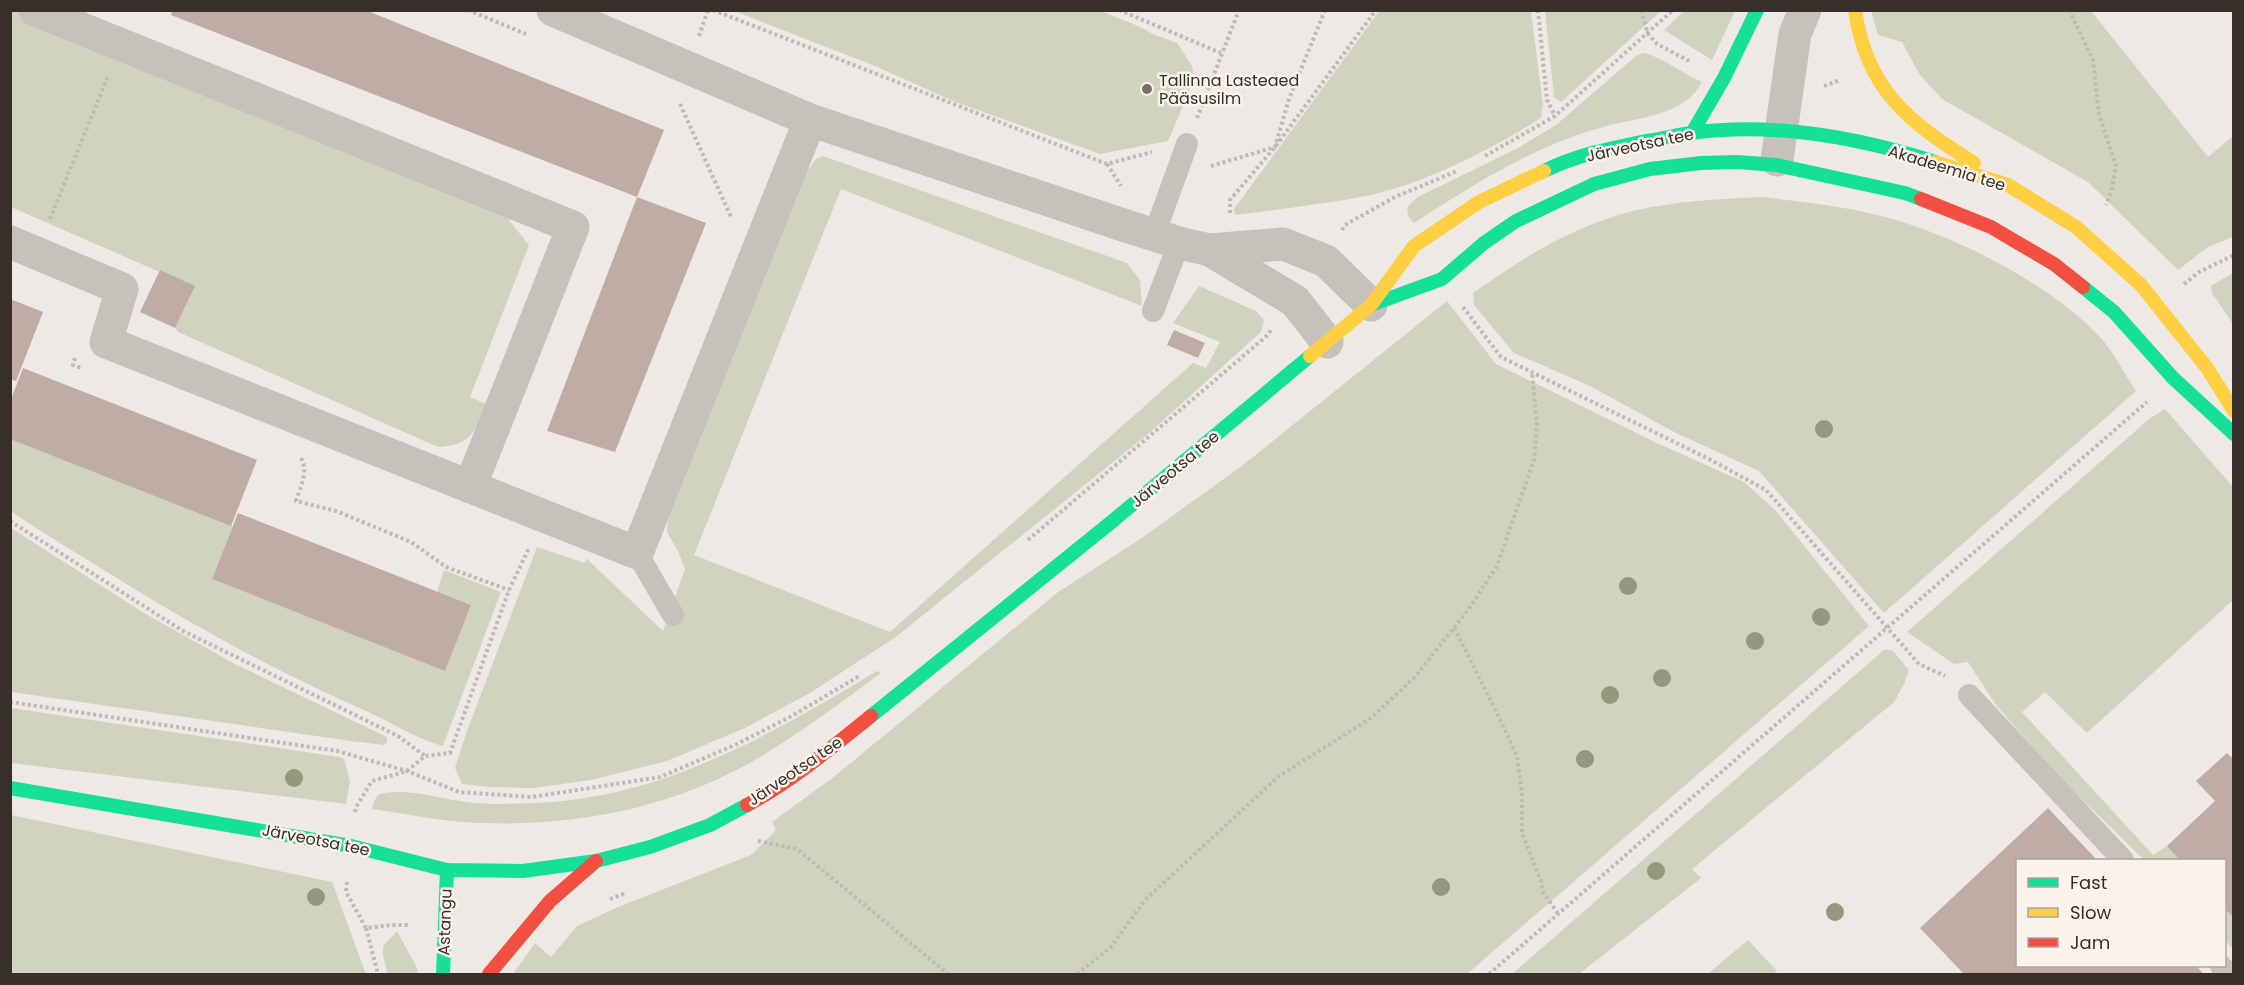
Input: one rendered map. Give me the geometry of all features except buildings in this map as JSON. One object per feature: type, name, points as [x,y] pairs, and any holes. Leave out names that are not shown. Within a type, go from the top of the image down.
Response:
[{"type":"main road","points":[[1692,133],[1720,86],[1757,10]]},
{"type":"main road","points":[[1855,10],[1862,43],[1871,65],[1894,104],[1929,134],[2008,185]]},
{"type":"main road","name":"Järveotsa tee","points":[[10,788],[351,846],[447,870],[523,871],[596,861],[650,847],[710,825],[768,794],[824,754],[1109,524],[1371,305],[1414,246],[1479,202],[1554,166],[1610,148],[1692,133],[1740,130],[1781,131]]},
{"type":"main road","name":"Akadeemia tee","points":[[1781,131],[1843,138],[1910,154],[2008,185],[2076,227],[2140,285],[2207,368],[2234,411]]},
{"type":"main road","name":"Järveotsa tee","points":[[1371,305],[1442,279],[1484,243],[1516,221],[1594,184],[1650,169],[1701,163],[1737,162],[1777,165]]},
{"type":"main road","points":[[1777,165],[1905,193],[1991,227],[2045,259],[2114,312],[2173,378],[2234,434]]},
{"type":"main road","points":[[489,975],[550,901],[596,861]]},
{"type":"main road","name":"Astangu","points":[[443,975],[447,870]]},
{"type":"street","points":[[35,10],[573,227],[470,487]]},
{"type":"street","points":[[553,10],[810,120],[1167,239],[1210,250],[1295,301],[1327,342]]},
{"type":"street","points":[[1777,165],[1795,34],[1805,10]]},
{"type":"street","points":[[23,247],[122,289],[106,342],[637,553],[810,120]]},
{"type":"street","points":[[1210,250],[1283,244],[1326,261],[1371,305]]},
{"type":"lane","points":[[1153,310],[1185,150]]},
{"type":"lane","points":[[637,553],[674,615]]},
{"type":"lane","points":[[1969,695],[2121,859]]},
{"type":"path","points":[[468,10],[534,37]]},
{"type":"path","points":[[734,223],[675,95],[710,10],[1107,164],[1158,150],[1185,150],[1212,166],[1275,147]]},
{"type":"path","points":[[1119,10],[1221,52]]},
{"type":"path","points":[[1185,150],[1239,10]]},
{"type":"path","points":[[1275,147],[1289,99],[1325,10]]},
{"type":"path","points":[[1230,201],[1275,147],[1376,10]]},
{"type":"path","points":[[1538,10],[1547,100],[1555,116]]},
{"type":"path","points":[[1641,10],[1648,34]]},
{"type":"path","points":[[1477,160],[1555,116],[1673,10]]},
{"type":"path","points":[[2068,10],[2093,60],[2099,114],[2116,166],[2111,192],[2104,208]]},
{"type":"path","points":[[23,247],[120,45]]},
{"type":"path","points":[[1326,261],[1330,249],[1345,225],[1395,197],[1467,166]]},
{"type":"path","points":[[2181,286],[2199,272],[2234,255]]},
{"type":"path","points":[[1026,542],[1269,334],[1275,310],[1295,301]]},
{"type":"path","points":[[1462,306],[1501,357],[1711,460],[1766,490],[1919,664],[1951,679]]},
{"type":"path","points":[[76,355],[73,365],[84,369]]},
{"type":"path","points":[[1077,975],[1111,947],[1146,900],[1279,776],[1371,718],[1415,677],[1454,628],[1497,566],[1534,460],[1537,424],[1532,372]]},
{"type":"path","points":[[1489,975],[2149,401]]},
{"type":"path","points":[[297,455],[303,460],[305,473],[296,501],[336,511],[411,542],[446,567],[509,590]]},
{"type":"path","points":[[10,520],[183,631],[398,736],[425,756],[450,753],[509,590],[531,542]]},
{"type":"path","points":[[1454,628],[1517,756],[1522,794],[1522,833],[1541,881],[1543,892],[1558,915]]},
{"type":"path","points":[[10,702],[338,751],[407,771],[459,792],[532,797],[660,777],[735,745],[790,717],[870,669]]},
{"type":"path","points":[[749,845],[759,840],[797,849],[948,975]]},
{"type":"path","points":[[603,902],[635,890]]},
{"type":"path","points":[[366,928],[378,975]]},
{"type":"green space","points":[[16,10],[492,199],[529,245],[470,397],[486,404],[470,435],[458,443],[438,447],[178,332],[175,328],[194,287],[11,207],[10,11]]},
{"type":"green space","points":[[1380,10],[1531,11],[1543,105],[1541,118],[1459,163],[1393,189],[1337,201],[1235,215],[1234,209]]},
{"type":"green space","points":[[1545,10],[1661,11],[1561,102],[1554,97]]},
{"type":"green space","points":[[734,11],[1101,11],[1177,43],[1192,66],[1194,80],[1168,141],[1100,154],[953,101],[875,66]]},
{"type":"green space","points":[[1684,11],[1735,11],[1712,60],[1664,30]]},
{"type":"green space","points":[[1871,11],[2091,11],[2208,157],[2233,136],[2233,237],[2208,247],[2178,270],[2088,182],[1942,99],[1920,75],[1902,42],[1878,35]]},
{"type":"green space","points":[[1643,53],[1657,57],[1702,82],[1685,102],[1674,108],[1649,117],[1583,133],[1557,143],[1484,179],[1414,223],[1408,215],[1407,209],[1418,197],[1518,148],[1556,125],[1636,56]]},
{"type":"green space","points":[[823,156],[1127,263],[1140,280],[1142,306],[841,189],[694,555],[890,632],[1193,363],[1206,368],[1220,342],[1173,323],[1199,286],[1256,311],[1264,320],[1261,332],[1148,434],[897,636],[810,693],[745,728],[667,761],[591,780],[533,788],[462,784],[455,768],[537,547],[585,563],[587,559],[663,631],[685,569],[667,532],[668,520],[806,173],[816,159]]},
{"type":"green space","points":[[1761,197],[1880,215],[1978,252],[2033,283],[2081,319],[2106,344],[2136,391],[1884,613],[1759,471],[1678,434],[1590,386],[1514,353],[1474,305],[1473,293],[1491,280],[1569,234],[1611,217],[1665,205]]},
{"type":"green space","points":[[2233,273],[2233,324],[2212,293],[2211,286]]},
{"type":"green space","points":[[1447,301],[1496,364],[1659,444],[1744,482],[1776,511],[1869,626],[1467,974],[513,974],[535,943],[551,957],[577,926],[618,907],[751,855],[776,830],[772,822],[835,776],[1058,592],[1139,540],[1243,465]]},
{"type":"green space","points":[[2165,409],[2233,487],[2233,600],[2087,733],[2045,692],[2022,712],[2153,855],[2167,846],[2179,859],[2143,859],[2055,773],[1996,705],[1968,662],[1954,664],[1907,632],[2149,419]]},
{"type":"green space","points":[[10,439],[231,524],[232,528],[212,579],[445,670],[471,605],[437,592],[444,570],[501,592],[443,746],[413,735],[229,644],[131,587],[11,511]]},
{"type":"green space","points":[[11,528],[144,613],[235,664],[387,737],[387,742],[384,745],[351,741],[11,692]]},
{"type":"green space","points":[[1885,649],[1893,651],[1909,670],[1894,702],[1692,869],[1701,878],[1579,974],[1512,974]]},
{"type":"green space","points":[[877,671],[881,673],[834,708],[753,761],[685,793],[649,804],[575,819],[500,823],[452,821],[372,809],[379,794],[390,792],[487,804],[505,804],[580,799],[626,790],[713,760],[796,718]]},
{"type":"green space","points":[[11,708],[339,757],[344,759],[350,781],[346,804],[11,763]]},
{"type":"green space","points":[[11,815],[332,882],[366,974],[11,974]]},
{"type":"green space","points":[[2226,910],[2233,918],[2233,949],[2226,941]]},
{"type":"green space","points":[[397,931],[418,974],[388,974],[383,946]]},
{"type":"green space","points":[[1748,940],[1777,971],[1773,974],[1708,974]]},
{"type":"traffic: fast","points":[[1692,133],[1724,78],[1757,10]]},
{"type":"traffic: fast","points":[[1544,171],[1581,156],[1646,141],[1685,134],[1752,129],[1845,139],[1935,162]]},
{"type":"traffic: fast","points":[[1371,305],[1442,279],[1484,243],[1516,221],[1594,184],[1650,169],[1701,163],[1737,162],[1777,165],[1905,193],[1921,199]]},
{"type":"traffic: fast","points":[[2083,287],[2114,312],[2173,378],[2234,434]]},
{"type":"traffic: fast","points":[[871,716],[1109,524],[1310,356]]},
{"type":"traffic: fast","points":[[10,788],[351,846],[447,870],[523,871],[596,861],[650,847],[710,825],[747,805]]},
{"type":"traffic: fast","points":[[443,974],[447,870]]},
{"type":"traffic: slow","points":[[1855,10],[1869,62],[1881,83],[1911,118],[1974,163]]},
{"type":"traffic: slow","points":[[1935,162],[2008,185],[2076,227],[2141,285],[2207,368],[2234,411]]},
{"type":"traffic: slow","points":[[1310,356],[1371,305],[1414,246],[1479,202],[1544,171]]},
{"type":"traffic: jam","points":[[1921,199],[1991,227],[2054,264],[2083,287]]},
{"type":"traffic: jam","points":[[747,805],[795,775],[871,716]]},
{"type":"traffic: jam","points":[[489,974],[550,901],[596,861]]},
{"type":"place","name":"Tallinna Lasteaed Pääsusilm","points":[[1147,89]]}]
